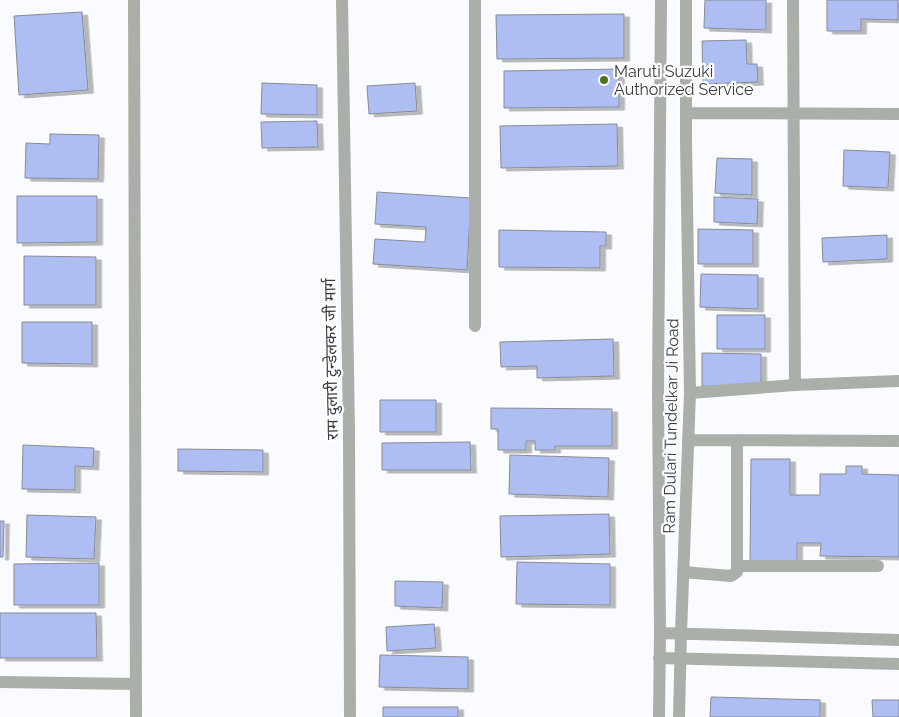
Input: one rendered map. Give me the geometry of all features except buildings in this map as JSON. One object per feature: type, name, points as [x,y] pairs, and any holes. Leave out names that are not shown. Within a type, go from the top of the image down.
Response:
[{"type":"street","points":[[134,0],[136,717]]},
{"type":"street","name":"राम दुलारी टुन्डेलकर जी मार्ग","points":[[342,0],[349,440],[350,717]]},
{"type":"street","points":[[474,326],[475,0]]},
{"type":"street","name":"Ram Dulari Tundelkar Ji Road","points":[[660,658],[658,393],[661,0]]},
{"type":"street","name":"Ram Dulari Tundelkar Ji Road","points":[[680,660],[690,393],[686,0]]},
{"type":"street","points":[[793,0],[795,385]]},
{"type":"street","points":[[686,113],[899,114]]},
{"type":"street","points":[[690,393],[795,385],[899,381]]},
{"type":"street","points":[[688,440],[899,441]]},
{"type":"street","points":[[683,572],[730,576],[737,572],[736,440]]},
{"type":"street","points":[[737,566],[878,566]]},
{"type":"street","points":[[660,633],[899,640]]},
{"type":"street","points":[[659,717],[660,658],[899,664]]},
{"type":"street","points":[[679,717],[680,660]]},
{"type":"street","points":[[0,682],[136,684]]},
{"type":"place","name":"Maruti Suzuki Authorized Service","points":[[604,80]]}]
